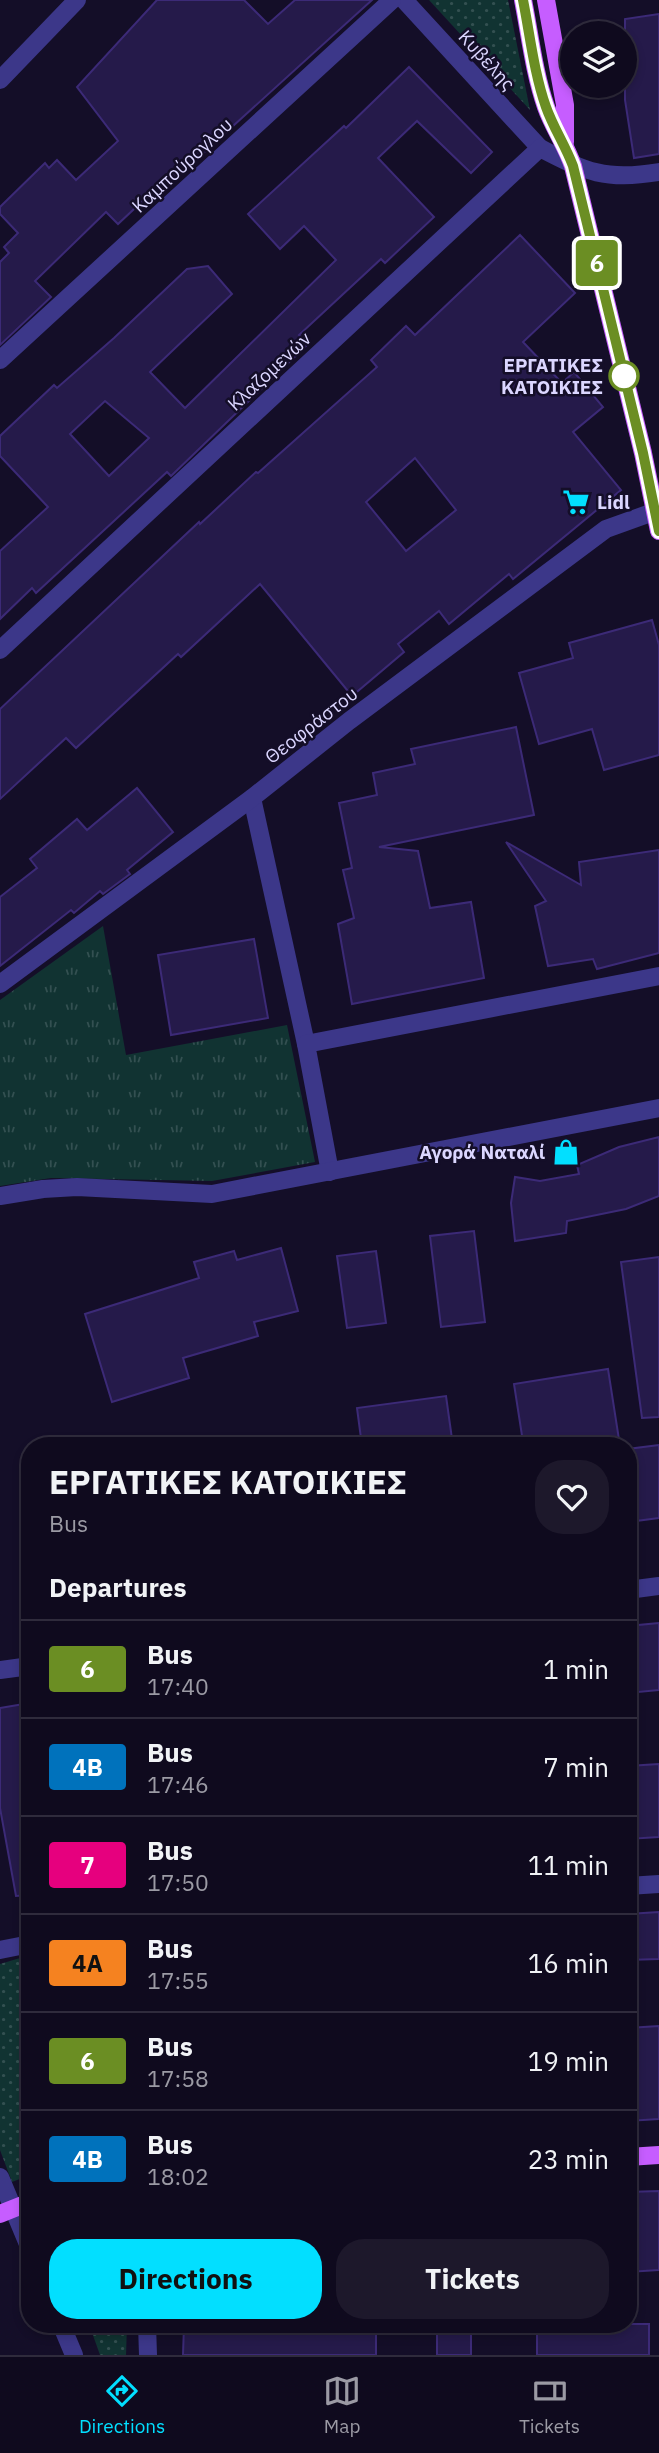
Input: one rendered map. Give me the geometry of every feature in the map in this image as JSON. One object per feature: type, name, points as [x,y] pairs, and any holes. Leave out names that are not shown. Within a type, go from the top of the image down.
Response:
[{"type":"main road","points":[[523,0],[545,105],[552,123],[565,142],[573,166],[657,511],[659,531]]},
{"type":"main road","points":[[546,0],[563,95],[565,142]]},
{"type":"main road","points":[[637,2156],[659,2155]]},
{"type":"street","points":[[0,80],[77,0]]},
{"type":"street","name":"Καμπούρογλου","points":[[0,360],[392,0]]},
{"type":"street","name":"Κυβέλης","points":[[404,0],[540,148]]},
{"type":"street","points":[[540,148],[588,172],[620,176],[659,172]]},
{"type":"street","name":"Κλαζομενών","points":[[0,650],[540,148]]},
{"type":"street","name":"Θεοφράστου","points":[[0,984],[251,798],[606,528],[657,511]]},
{"type":"street","points":[[251,798],[306,1044],[330,1172]]},
{"type":"street","points":[[306,1044],[659,976]]},
{"type":"street","points":[[0,1196],[77,1187],[212,1194],[659,1108]]},
{"type":"street","points":[[637,1589],[659,1586]]},
{"type":"street","points":[[0,1670],[21,1667]]},
{"type":"street","points":[[637,1885],[659,1884]]},
{"type":"street","points":[[1,1945],[21,1944]]},
{"type":"street","points":[[0,2177],[21,2226]]},
{"type":"street","points":[[65,2333],[74,2355]]},
{"type":"street","points":[[147,2333],[148,2355]]},
{"type":"green space","points":[[429,0],[508,0],[530,110]]},
{"type":"green space","points":[[103,926],[126,1055],[287,1025],[315,1162],[212,1181],[51,1178],[0,1186],[0,1000]]},
{"type":"green space","points":[[21,1958],[21,2178],[12,2182],[0,2150],[0,1964]]},
{"type":"green space","points":[[92,2333],[127,2333],[126,2355],[100,2355]]},
{"type":"building","points":[[157,0],[244,0],[268,24],[295,0],[372,0],[168,185],[164,181],[118,224],[106,212],[35,281],[51,297],[0,345],[0,262],[9,253],[4,247],[18,233],[0,214],[0,207],[45,163],[49,168],[57,160],[76,180],[118,141],[77,87]]},
{"type":"building","points":[[659,14],[659,154],[634,158],[625,98],[637,98],[637,21],[625,19]]},
{"type":"building","points":[[409,67],[492,152],[471,173],[417,121],[378,158],[434,217],[385,263],[381,259],[299,335],[308,344],[171,476],[167,472],[36,593],[32,588],[0,619],[0,551],[48,507],[0,456],[0,436],[54,385],[57,388],[114,338],[187,269],[208,266],[232,294],[150,372],[185,408],[336,260],[304,226],[280,249],[248,214],[344,126],[346,128]],"holes":[[[105,401],[149,438],[109,476],[70,434]]]},
{"type":"building","points":[[520,235],[575,293],[523,342],[562,383],[574,372],[603,407],[573,432],[621,490],[513,579],[509,574],[449,624],[439,611],[398,644],[404,652],[352,696],[260,584],[181,657],[178,654],[76,748],[66,738],[0,799],[0,709],[199,522],[200,524],[377,367],[371,360],[406,326],[415,335]],"holes":[[[415,458],[456,510],[406,551],[366,502]]]},
{"type":"building","points":[[652,620],[659,645],[659,755],[604,770],[592,729],[539,744],[519,673],[573,658],[569,643]]},
{"type":"building","points":[[516,727],[534,815],[379,847],[418,851],[430,908],[471,902],[484,978],[352,1004],[338,924],[354,918],[343,870],[352,868],[339,803],[377,795],[373,773],[415,764],[411,749]]},
{"type":"building","points":[[137,788],[173,832],[127,870],[130,874],[103,894],[100,891],[74,913],[71,910],[0,966],[0,897],[37,868],[30,859],[77,819],[87,830]]},
{"type":"building","points":[[506,842],[581,885],[579,862],[659,850],[659,953],[597,969],[593,959],[548,966],[535,906],[546,901]]},
{"type":"building","points":[[254,939],[268,1018],[171,1035],[158,955]]},
{"type":"building","points":[[659,1137],[659,1196],[626,1209],[567,1221],[566,1233],[515,1241],[511,1203],[515,1177],[540,1181],[579,1174],[577,1165],[619,1147]]},
{"type":"building","points":[[474,1231],[485,1322],[441,1327],[430,1236]]},
{"type":"building","points":[[281,1248],[298,1311],[254,1322],[258,1336],[183,1358],[189,1378],[112,1402],[85,1314],[199,1278],[194,1262],[234,1251],[237,1260]]},
{"type":"building","points":[[376,1251],[386,1323],[347,1328],[337,1256]]},
{"type":"building","points":[[659,1257],[659,1417],[642,1418],[621,1262]]},
{"type":"building","points":[[608,1369],[619,1437],[522,1437],[514,1384]]},
{"type":"building","points":[[446,1396],[452,1437],[361,1437],[357,1408]]},
{"type":"building","points":[[659,1445],[659,1518],[637,1521],[637,1448]]},
{"type":"building","points":[[659,1623],[659,1690],[637,1692],[637,1625]]},
{"type":"building","points":[[21,1704],[21,1896],[16,1896],[0,1808],[0,1708]]},
{"type":"building","points":[[659,1764],[659,1837],[637,1838],[637,1765]]},
{"type":"building","points":[[659,1912],[659,1959],[637,1960],[637,1913]]},
{"type":"building","points":[[659,2026],[659,2119],[637,2120],[637,2027]]},
{"type":"building","points":[[659,2191],[659,2270],[637,2271],[637,2192]]},
{"type":"building","points":[[637,2324],[649,2324],[649,2355],[537,2355],[537,2333],[637,2333]]},
{"type":"building","points":[[184,2333],[376,2333],[376,2355],[183,2355]]},
{"type":"building","points":[[437,2333],[471,2333],[471,2355],[437,2355]]},
{"type":"bus line","name":"6","points":[[523,0],[545,105],[552,123],[565,142],[573,166],[643,453],[659,531]]},
{"type":"place","name":"ΕΡΓΑΤΙΚΕΣ ΚΑΤΟΙΚΙΕΣ","points":[[624,376]]},
{"type":"place","name":"Lidl","points":[[576,502]]},
{"type":"place","name":"Αγορά Ναταλί","points":[[566,1152]]}]
